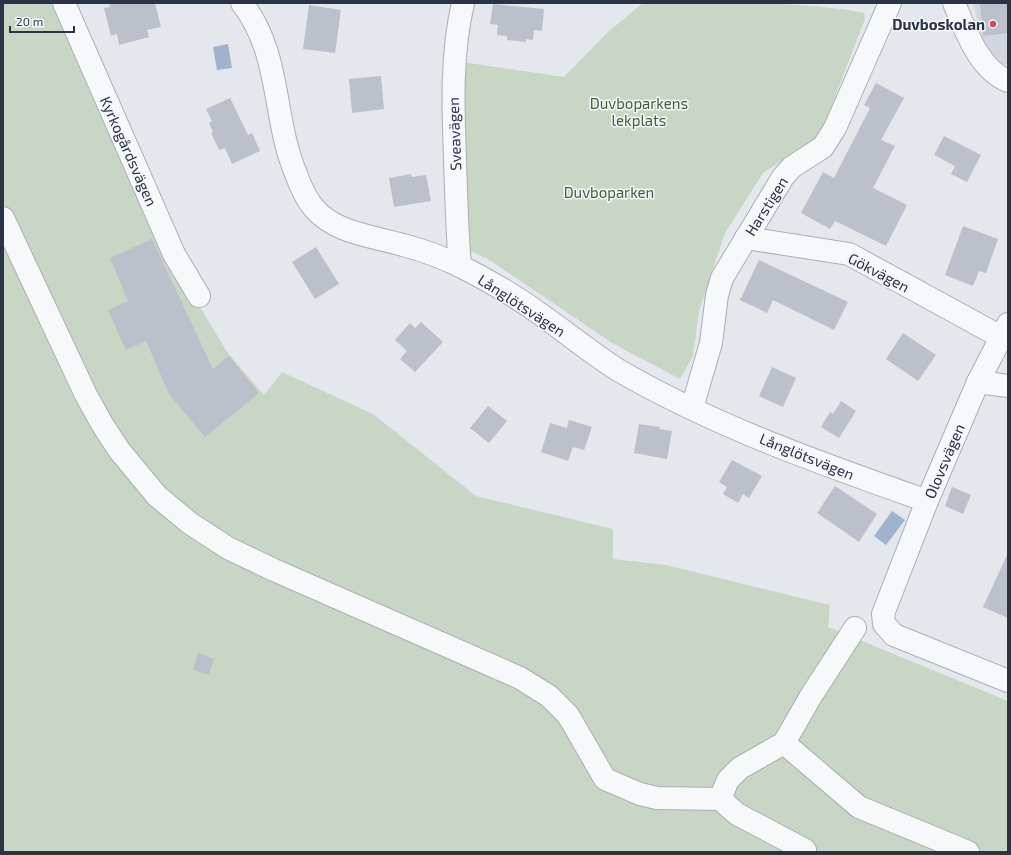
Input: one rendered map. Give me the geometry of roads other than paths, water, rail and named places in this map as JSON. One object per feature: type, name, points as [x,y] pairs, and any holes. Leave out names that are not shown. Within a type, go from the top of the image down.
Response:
[{"type":"street","name":"Kyrkogårdsvägen","points":[[64,3],[174,254],[199,296]]},
{"type":"street","name":"Långlötsvägen","points":[[242,3],[256,24],[266,46],[272,66],[288,156],[301,188],[311,205],[323,217],[338,226],[405,245],[460,266],[498,286],[538,312],[616,369],[692,408],[816,462],[927,501]]},
{"type":"street","name":"Sveavägen","points":[[460,266],[452,94],[456,40],[463,3]]},
{"type":"street","name":"Harstigen","points":[[692,408],[711,342],[717,296],[722,278],[783,177],[792,167],[823,147],[835,128],[890,3]]},
{"type":"street","points":[[954,3],[983,62],[1008,81]]},
{"type":"street","points":[[3,218],[86,395],[102,424],[119,450],[157,496],[191,524],[228,548],[274,570],[520,678],[549,696],[568,715],[605,779],[640,794],[657,798],[720,799],[737,814],[805,850]]},
{"type":"street","name":"Gökvägen","points":[[746,238],[849,254],[1004,331]]},
{"type":"street","name":"Olovsvägen","points":[[1004,331],[978,382],[927,501],[883,614],[884,624],[894,635],[1008,681]]},
{"type":"street","points":[[978,382],[1008,386]]},
{"type":"street","points":[[720,799],[728,780],[740,768],[784,743],[811,696],[855,628]]},
{"type":"street","points":[[784,743],[859,807],[968,852]]},
{"type":"water","points":[[228,44],[232,68],[217,70],[213,47]]},
{"type":"water","points":[[892,511],[905,520],[886,545],[874,536]]},
{"type":"place","name":"Duvboskolan","points":[[993,24]]},
{"type":"park label","name":"Duvboparkens lekplats","points":[[639,112]]},
{"type":"park label","name":"Duvboparken","points":[[609,192]]}]
